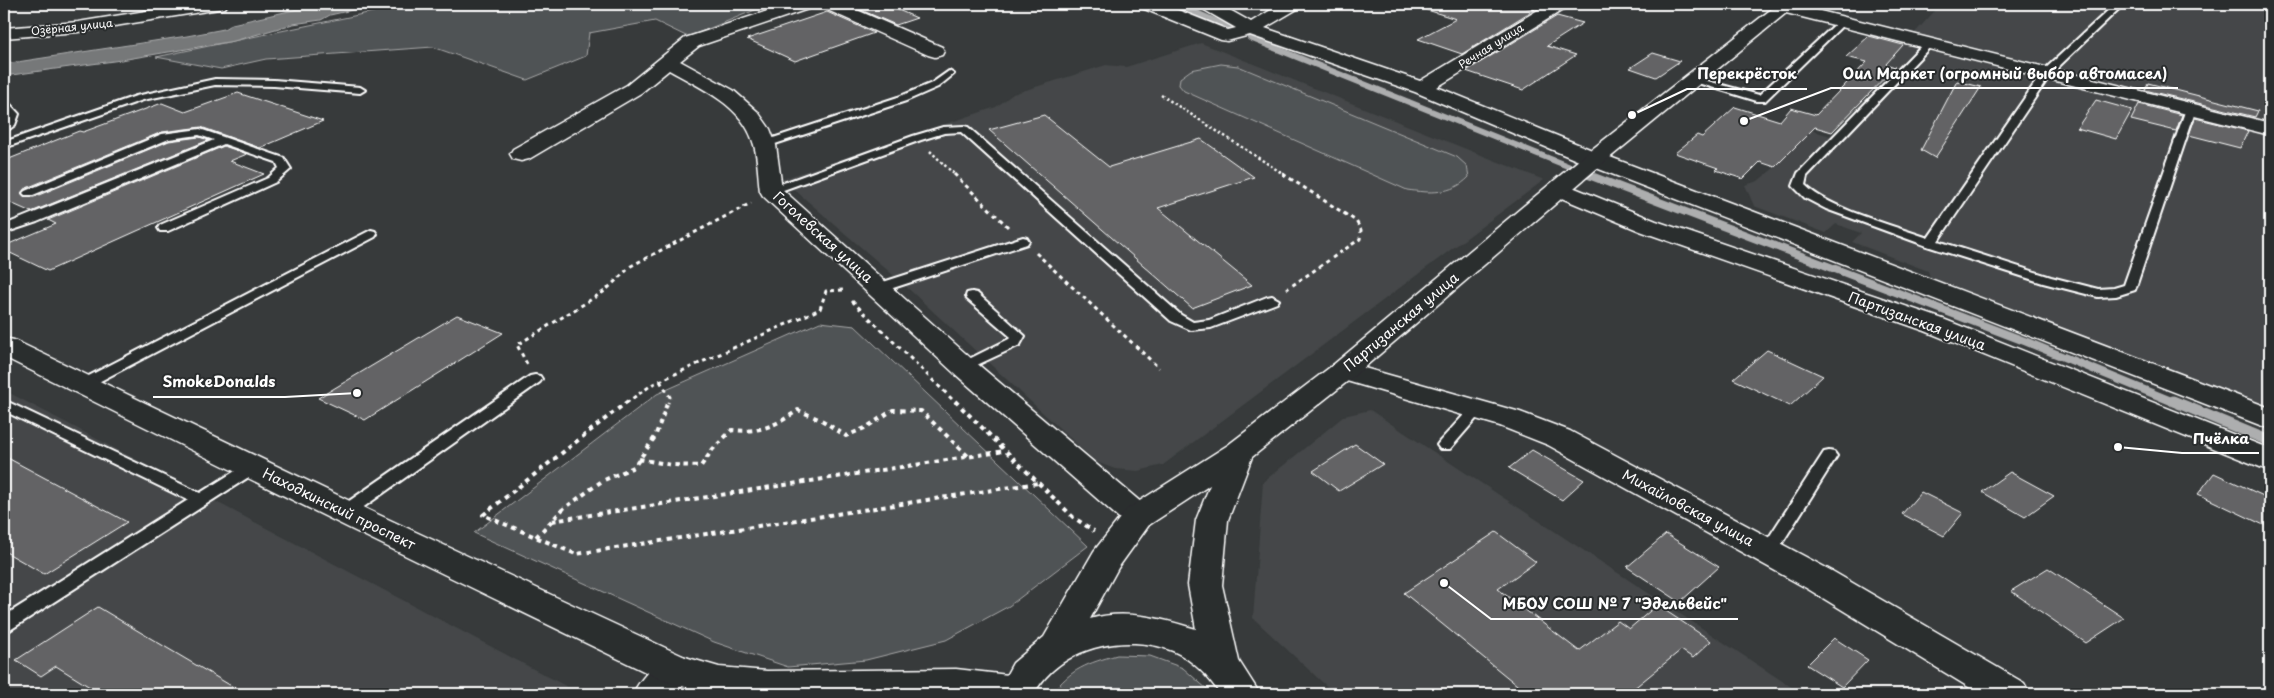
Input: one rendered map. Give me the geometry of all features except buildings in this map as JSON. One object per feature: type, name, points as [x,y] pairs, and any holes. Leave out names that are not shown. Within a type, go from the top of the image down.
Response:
[{"type":"main road","name":"Озёрная улица","points":[[8,33],[78,27],[219,4]]},
{"type":"main road","points":[[521,154],[634,89],[692,42],[804,4]]},
{"type":"main road","points":[[829,4],[935,51]]},
{"type":"main road","points":[[1148,4],[1227,36],[1251,29],[1293,4]]},
{"type":"main road","points":[[1207,4],[1251,29],[1422,88],[1591,162],[1944,292],[2270,419]]},
{"type":"main road","name":"Речная улица","points":[[1422,88],[1560,4]]},
{"type":"main road","points":[[1786,5],[1842,21],[2270,129]]},
{"type":"main road","name":"Партизанская улица","points":[[1057,646],[1106,560],[1138,517],[1240,452],[1343,371],[1591,162],[1786,5]]},
{"type":"main road","name":"Гоголевская улица","points":[[668,62],[737,102],[749,112],[765,144],[770,190],[964,367],[1138,517]]},
{"type":"main road","name":"Партизанская улица","points":[[1563,186],[1648,226],[1934,325],[2270,461]]},
{"type":"main road","name":"Находкинский проспект","points":[[4,346],[345,512],[663,682]]},
{"type":"main road","name":"Михайловская улица","points":[[1343,371],[1510,419],[1559,438],[1820,580],[2011,694]]},
{"type":"main road","name":"Партизанская улица","points":[[1231,679],[1206,585],[1212,520],[1240,452]]},
{"type":"main road","points":[[663,682],[719,682],[767,686],[956,684],[1016,693],[1026,674],[1057,646],[1098,631],[1143,629],[1185,640],[1231,679]]},
{"type":"main road","points":[[663,682],[681,676],[726,694]]},
{"type":"lane","points":[[1931,243],[2047,72],[2120,4]]},
{"type":"lane","points":[[1693,80],[1761,100],[1842,21]]},
{"type":"lane","points":[[1929,43],[1802,175],[1799,186],[1808,196],[1830,208],[2046,280],[2098,293],[2116,292],[2130,287],[2191,109]]},
{"type":"lane","points":[[765,144],[902,100],[934,85],[949,74]]},
{"type":"lane","points":[[4,145],[140,98],[216,82],[274,83],[360,90]]},
{"type":"lane","points":[[4,104],[14,114],[11,123],[4,130]]},
{"type":"lane","points":[[770,190],[917,138],[943,130],[964,129],[1176,318],[1191,326],[1211,324],[1272,300]]},
{"type":"lane","points":[[29,193],[166,136],[181,133],[200,132],[280,160],[285,169],[272,180],[164,228]]},
{"type":"lane","points":[[4,229],[222,141]]},
{"type":"lane","points":[[84,384],[371,234]]},
{"type":"lane","points":[[879,288],[1022,241]]},
{"type":"lane","points":[[964,367],[1015,342],[1018,336],[972,296]]},
{"type":"lane","points":[[345,512],[535,379]]},
{"type":"lane","points":[[4,405],[201,500]]},
{"type":"lane","points":[[1445,445],[1477,410]]},
{"type":"lane","points":[[1768,552],[1829,456]]},
{"type":"lane","points":[[4,624],[253,468]]},
{"type":"path","points":[[1161,95],[1356,221],[1361,230],[1360,238],[1272,300]]},
{"type":"path","points":[[535,379],[517,346],[605,291],[631,266],[731,214],[770,190]]},
{"type":"path","points":[[841,290],[1073,516],[1117,546]]},
{"type":"path","points":[[826,292],[820,309],[660,381],[632,398],[483,514],[576,554],[798,522],[1038,483]]},
{"type":"path","points":[[536,537],[562,510],[602,481],[634,467],[656,436],[670,396],[660,381]]},
{"type":"path","points":[[639,459],[672,465],[701,466],[713,449],[732,430],[752,433],[775,426],[798,410],[823,421],[846,436],[865,428],[893,410],[921,410],[969,456]]},
{"type":"path","points":[[552,521],[1005,451]]},
{"type":"shaded area","points":[[320,4],[379,4],[330,15],[321,20],[293,24],[234,41],[121,60],[4,76],[4,64],[224,29],[232,24]]},
{"type":"shaded area","points":[[411,4],[770,4],[688,37],[655,21],[589,33],[586,56],[527,80],[433,47],[266,59],[221,69],[156,57]]},
{"type":"shaded area","points":[[1941,4],[2270,4],[2270,410],[1931,280],[1928,271],[1852,242],[1861,233],[1836,224],[1826,233],[1754,206],[1745,185],[1758,181],[1775,167],[1811,130],[1830,136],[1894,67],[1877,62],[1899,40],[1911,37]]},
{"type":"shaded area","points":[[1201,43],[1544,180],[1163,465],[1138,471],[1115,469],[1096,462],[900,281],[782,179],[996,107],[1013,94],[1106,65],[1126,67]]},
{"type":"shaded area","points":[[1221,64],[1238,66],[1457,157],[1467,166],[1469,177],[1448,190],[1424,192],[1407,190],[1184,91],[1179,85],[1180,78],[1191,70]]},
{"type":"shaded area","points":[[820,322],[855,326],[1088,546],[1009,606],[946,640],[866,660],[788,667],[714,642],[474,533],[657,394]]},
{"type":"shaded area","points":[[4,390],[581,694],[4,694]]},
{"type":"shaded area","points":[[1370,410],[1802,694],[1335,694],[1253,618],[1263,482],[1344,416]]},
{"type":"shaded area","points":[[1117,655],[1150,656],[1183,668],[1210,694],[1052,694],[1066,678],[1080,668]]},
{"type":"waterway","points":[[1177,4],[1230,28]]},
{"type":"waterway","points":[[1250,38],[1590,175]]},
{"type":"waterway","points":[[1586,174],[2027,342],[2176,403]]},
{"type":"waterway","points":[[2173,401],[2270,441]]},
{"type":"place","name":"Перекрёсток","points":[[1632,115]]},
{"type":"place","name":"Оил Маркет (огромный выбор автомасел)","points":[[1744,121]]},
{"type":"place","name":"SmokeDonalds","points":[[357,393]]},
{"type":"place","name":"Пчёлка","points":[[2118,447]]},
{"type":"place","name":"МБОУ СОШ № 7 \"Эдельвейс\"","points":[[1444,583]]}]
